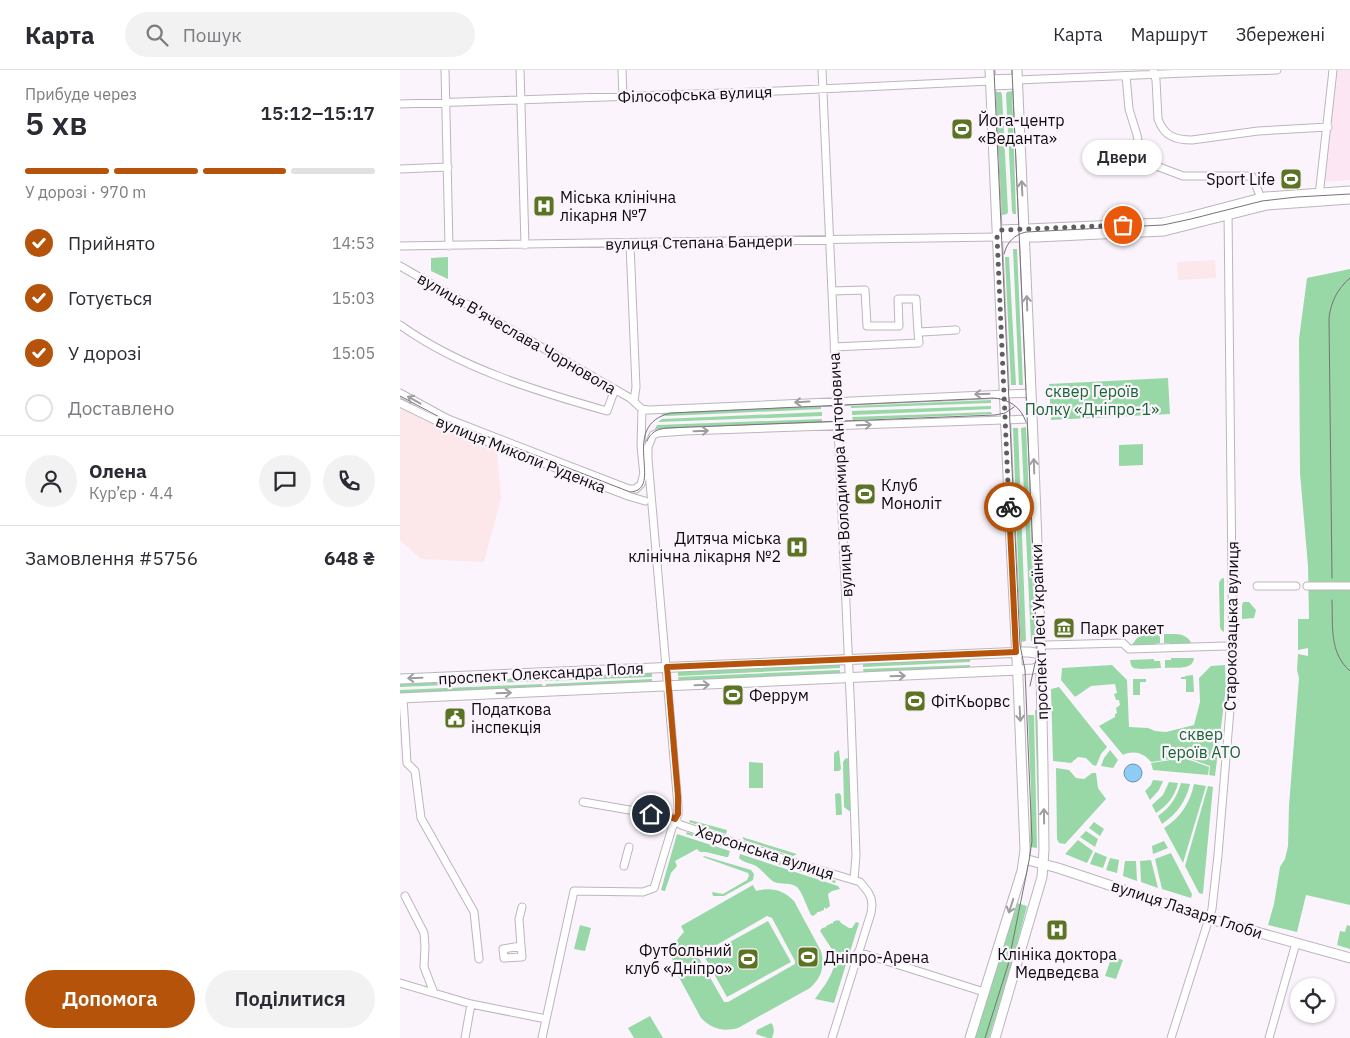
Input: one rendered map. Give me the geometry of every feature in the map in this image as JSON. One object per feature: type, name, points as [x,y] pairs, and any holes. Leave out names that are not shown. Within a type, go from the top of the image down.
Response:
[{"type":"main road","name":"проспект Лесі Українки","points":[[995,1038],[1040,885],[1044,864],[1040,654],[1032,419],[1017,78]]},
{"type":"main road","name":"проспект Лесі Українки","points":[[970,1038],[1024,860],[1024,810],[1018,670],[990,79]]},
{"type":"main road","name":"вулиця Степана Бандери","points":[[1228,210],[1350,191]]},
{"type":"main road","name":"вулиця Степана Бандери","points":[[997,236],[1037,232],[1164,231],[1261,198],[1320,196],[1350,199]]},
{"type":"main road","points":[[1024,215],[1037,232],[1027,245],[1025,255]]},
{"type":"main road","name":"проспект Олександра Поля","points":[[400,679],[1016,652],[1040,654]]},
{"type":"main road","points":[[985,654],[985,672]]},
{"type":"main road","name":"проспект Олександра Поля","points":[[402,698],[985,672],[1040,667]]},
{"type":"main road","name":"вулиця Лазаря Глоби","points":[[1024,860],[1044,864],[1209,918],[1350,958]]},
{"type":"street","points":[[446,70],[449,246]]},
{"type":"street","points":[[520,70],[525,245]]},
{"type":"street","points":[[622,70],[623,97]]},
{"type":"street","name":"вулиця Володимира Антоновича","points":[[822,70],[849,660],[857,881]]},
{"type":"street","name":"Філософська вулиця","points":[[400,104],[623,97],[990,79],[1126,76],[1153,72],[1277,70]]},
{"type":"street","points":[[1320,196],[1333,70]]},
{"type":"street","points":[[1153,72],[1156,80],[1158,119],[1163,130],[1181,140],[1258,131],[1328,127]]},
{"type":"street","points":[[1126,76],[1129,110],[1137,135],[1140,154],[1159,167],[1183,176],[1252,176],[1261,198]]},
{"type":"street","points":[[400,169],[448,167]]},
{"type":"street","name":"Старокозацька вулиця","points":[[1171,1038],[1212,909],[1233,673],[1228,210]]},
{"type":"street","name":"вулиця Степана Бандери","points":[[400,246],[630,244],[997,236]]},
{"type":"street","points":[[630,244],[636,387],[634,401]]},
{"type":"street","name":"вулиця В'ячеслава Чорновола","points":[[400,266],[614,389],[634,401],[642,409]]},
{"type":"street","points":[[832,291],[865,290],[867,326],[899,326],[898,298],[916,298],[920,332],[919,343],[834,347]]},
{"type":"street","points":[[400,325],[433,346],[464,362],[546,394],[607,411],[614,389]]},
{"type":"street","name":"вулиця Миколи Руденка","points":[[400,393],[448,419],[632,489],[650,505]]},
{"type":"street","points":[[650,505],[641,446],[642,409],[1031,393]]},
{"type":"street","name":"вулиця Миколи Руденка","points":[[400,403],[452,428],[650,505]]},
{"type":"street","points":[[642,420],[647,430],[654,435],[701,431],[1032,419]]},
{"type":"street","points":[[542,1038],[574,891],[643,892],[654,888],[678,814],[667,667],[650,505],[648,450],[649,443],[654,435]]},
{"type":"street","points":[[632,489],[642,484],[644,473]]},
{"type":"street","points":[[1257,586],[1296,586]]},
{"type":"street","points":[[1307,586],[1350,586]]},
{"type":"street","points":[[1047,645],[1123,642],[1128,649],[1226,646]]},
{"type":"street","points":[[402,698],[408,763],[416,771],[421,818],[474,912],[479,959]]},
{"type":"street","name":"Херсонська вулиця","points":[[583,802],[670,817],[681,825],[857,881]]},
{"type":"street","points":[[624,866],[629,847]]},
{"type":"street","points":[[832,1038],[871,913],[872,905],[868,892],[857,881]]},
{"type":"street","points":[[405,896],[424,933],[424,967],[434,993]]},
{"type":"street","points":[[522,907],[519,919],[522,946]]},
{"type":"street","points":[[1269,1038],[1296,943]]},
{"type":"street","points":[[858,952],[984,992]]},
{"type":"street","points":[[400,983],[471,1004],[546,1019]]},
{"type":"street","points":[[465,1038],[471,1004]]},
{"type":"shaded area","points":[[1336,70],[1350,70],[1350,180],[1323,182]]},
{"type":"shaded area","points":[[1215,260],[1216,278],[1178,280],[1177,262]]},
{"type":"shaded area","points":[[400,407],[497,449],[501,499],[484,562],[421,559],[400,540]]},
{"type":"green space","points":[[1012,91],[1016,214],[1013,214],[1012,211],[1006,94]]},
{"type":"green space","points":[[996,92],[1001,92],[1002,95],[1008,212],[1002,215]]},
{"type":"green space","points":[[1013,249],[1017,249],[1023,385],[1019,385]]},
{"type":"green space","points":[[448,257],[448,279],[431,271],[431,258]]},
{"type":"green space","points":[[1005,257],[1009,257],[1016,385],[1011,385]]},
{"type":"green space","points":[[1350,269],[1350,905],[1306,895],[1297,932],[1268,925],[1274,904],[1280,867],[1285,859],[1288,846],[1289,806],[1299,678],[1297,670],[1298,654],[1308,656],[1308,648],[1298,650],[1298,619],[1309,619],[1308,566],[1300,473],[1299,339],[1307,278]]},
{"type":"green space","name":"сквер Героїв Полку «Дніпро-1»","points":[[1168,378],[1170,414],[1051,420],[1049,384]]},
{"type":"green space","points":[[991,400],[991,403],[851,408],[851,406]]},
{"type":"green space","points":[[821,404],[821,409],[667,416],[654,412]]},
{"type":"green space","points":[[991,406],[991,409],[852,415],[852,411]]},
{"type":"green space","points":[[822,412],[822,416],[658,422],[662,419]]},
{"type":"green space","points":[[991,412],[992,414],[853,420],[852,417]]},
{"type":"green space","points":[[822,419],[822,424],[654,431],[657,425]]},
{"type":"green space","points":[[1026,427],[1035,641],[1031,641],[1021,428]]},
{"type":"green space","points":[[1013,428],[1018,428],[1026,641],[1021,642]]},
{"type":"green space","points":[[1143,444],[1143,465],[1119,466],[1119,445]]},
{"type":"green space","points":[[1224,578],[1224,632],[1220,627],[1219,583]]},
{"type":"green space","points":[[1243,602],[1249,602],[1256,610],[1254,618],[1242,619]]},
{"type":"green space","points":[[1145,634],[1160,635],[1160,643],[1154,644],[1154,646],[1131,646],[1137,638]]},
{"type":"green space","points":[[1164,634],[1177,634],[1187,637],[1192,644],[1171,645],[1170,643],[1164,643]]},
{"type":"green space","points":[[970,657],[970,662],[863,667],[863,663]]},
{"type":"green space","points":[[1171,658],[1194,658],[1193,662],[1187,667],[1165,668],[1165,660],[1171,660]]},
{"type":"green space","points":[[1154,659],[1154,661],[1160,661],[1161,668],[1136,669],[1132,666],[1130,660]]},
{"type":"green space","points":[[840,663],[840,668],[678,676],[678,671]]},
{"type":"green space","points":[[970,665],[970,669],[864,673],[863,669]]},
{"type":"green space","name":"сквер Героїв АТО","points":[[1112,665],[1127,680],[1129,727],[1148,728],[1166,732],[1194,725],[1200,702],[1199,678],[1211,666],[1225,665],[1226,687],[1215,776],[1209,775],[1210,766],[1185,757],[1151,762],[1145,756],[1138,753],[1123,755],[1099,726],[1115,717],[1117,713],[1116,708],[1120,705],[1119,700],[1116,700],[1114,694],[1117,693],[1115,684],[1091,686],[1075,697],[1061,680],[1062,668]]},
{"type":"green space","points":[[840,670],[840,675],[679,682],[678,677]]},
{"type":"green space","points":[[652,672],[652,677],[545,681],[545,677]]},
{"type":"green space","points":[[1193,675],[1194,692],[1186,692],[1186,679],[1181,679],[1181,677]]},
{"type":"green space","points":[[542,677],[542,681],[400,687],[400,682]]},
{"type":"green space","points":[[652,679],[652,683],[546,689],[546,684]]},
{"type":"green space","points":[[1133,679],[1146,679],[1146,682],[1140,682],[1140,695],[1133,695]]},
{"type":"green space","points":[[542,684],[543,689],[400,694],[400,690]]},
{"type":"green space","points":[[1059,687],[1107,747],[1101,754],[1096,766],[1086,758],[1078,757],[1071,763],[1053,761],[1051,689]]},
{"type":"green space","points":[[1035,710],[1037,710],[1040,848],[1039,848]]},
{"type":"green space","points":[[1028,715],[1034,715],[1037,848],[1030,847],[1031,790]]},
{"type":"green space","points":[[839,750],[841,769],[834,771],[834,753]]},
{"type":"green space","name":"сквер Героїв АТО","points":[[1110,750],[1118,760],[1113,768],[1101,766],[1104,758]]},
{"type":"green space","points":[[847,758],[849,760],[851,810],[849,811],[844,807],[843,762]]},
{"type":"green space","points":[[1184,758],[1209,767],[1208,775],[1153,770],[1151,763]]},
{"type":"green space","points":[[749,762],[763,763],[763,788],[749,788]]},
{"type":"green space","points":[[1056,768],[1069,770],[1076,778],[1084,779],[1092,773],[1096,773],[1098,788],[1106,799],[1065,844],[1059,843],[1057,839]]},
{"type":"green space","name":"сквер Героїв АТО","points":[[1153,780],[1163,781],[1159,790],[1150,800],[1145,791]]},
{"type":"green space","name":"сквер Героїв АТО","points":[[1169,782],[1178,783],[1175,792],[1164,807],[1156,813],[1152,805],[1163,795]]},
{"type":"green space","name":"сквер Героїв АТО","points":[[1181,783],[1190,784],[1186,796],[1180,807],[1162,824],[1158,816],[1173,802]]},
{"type":"green space","name":"сквер Героїв АТО","points":[[1194,784],[1206,786],[1183,863],[1164,828],[1184,809]]},
{"type":"green space","name":"сквер Героїв АТО","points":[[1208,786],[1213,787],[1202,894],[1199,893],[1185,866]]},
{"type":"green space","points":[[839,793],[841,795],[842,814],[836,815],[835,794]]},
{"type":"green space","points":[[690,820],[727,830],[726,834],[689,822]]},
{"type":"green space","points":[[1094,822],[1104,829],[1100,836],[1089,828]]},
{"type":"green space","points":[[1086,831],[1098,839],[1095,847],[1080,837]]},
{"type":"green space","points":[[687,832],[731,846],[732,849],[686,834]]},
{"type":"green space","points":[[677,834],[730,851],[728,857],[726,857],[700,852],[697,849],[675,861],[677,866],[671,873],[664,891],[661,890]]},
{"type":"green space","points":[[742,837],[797,854],[793,856],[744,840]]},
{"type":"green space","points":[[1078,840],[1093,851],[1087,863],[1065,854]]},
{"type":"green space","points":[[1164,841],[1168,848],[1153,854],[1152,846]]},
{"type":"green space","points":[[740,849],[836,881],[835,883],[738,851]]},
{"type":"green space","points":[[1095,852],[1107,857],[1103,868],[1090,864]]},
{"type":"green space","points":[[1171,853],[1192,894],[1191,898],[1162,889],[1155,859]]},
{"type":"green space","points":[[740,854],[838,886],[840,889],[828,894],[830,906],[826,909],[824,907],[824,910],[817,912],[813,916],[797,887],[774,882],[756,866],[741,860],[739,858]]},
{"type":"green space","points":[[704,856],[751,870],[754,874],[753,880],[724,896],[713,896],[712,892],[723,894],[747,880],[749,876],[748,873]]},
{"type":"green space","points":[[1110,858],[1119,860],[1117,873],[1106,870]]},
{"type":"green space","points":[[1151,860],[1158,888],[1141,882],[1140,861]]},
{"type":"green space","points":[[1125,861],[1136,861],[1137,881],[1123,876]]},
{"type":"green space","name":"Дніпро-Арена","points":[[753,885],[756,891],[777,890],[786,894],[794,901],[821,951],[822,971],[810,988],[738,1028],[718,1029],[709,1025],[701,1018],[674,968],[673,949],[677,940],[684,932],[681,926]],"holes":[[[767,916],[772,918],[795,964],[728,1002],[724,1002],[699,955]]]},
{"type":"green space","points":[[1017,903],[1027,906],[989,1038],[975,1038]]},
{"type":"green space","points":[[837,920],[849,928],[852,928],[856,922],[859,923],[834,1003],[815,999],[829,978],[835,960],[835,954],[820,931]]},
{"type":"green space","name":"Футбольний клуб «Дніпро»","points":[[768,921],[791,962],[727,997],[704,956]]},
{"type":"green space","points":[[580,925],[591,928],[585,951],[574,949]]},
{"type":"green space","points":[[1347,925],[1350,926],[1350,949],[1337,945],[1340,931],[1345,932]]},
{"type":"green space","points":[[1112,956],[1123,960],[1116,979],[1105,976]]},
{"type":"green space","points":[[650,1016],[663,1038],[634,1038],[628,1028]]},
{"type":"green space","points":[[771,1023],[774,1030],[772,1038],[756,1034],[757,1030]]},
{"type":"water","points":[[1133,764],[1139,767],[1142,773],[1139,779],[1133,782],[1127,779],[1124,773],[1127,767]]},
{"type":"tram line","points":[[985,1038],[1008,965],[1032,841],[1025,670],[1020,645],[994,70]]},
{"type":"tram line","points":[[1012,70],[1037,645],[1030,686]]},
{"type":"tram line","points":[[1004,254],[1012,240],[1026,232],[1163,225],[1262,201],[1350,194]]},
{"type":"tram line","points":[[400,396],[445,420],[630,492],[640,489],[644,481],[644,443],[647,430],[655,420],[671,413],[993,398],[1004,400],[1014,405],[1021,412],[1026,422]]},
{"type":"tram line","points":[[647,441],[650,435],[660,429],[667,428],[995,415],[1005,413],[1014,407]]},
{"type":"railway","points":[[1332,578],[1329,318],[1335,296],[1350,278]]},
{"type":"railway","points":[[1332,600],[1335,647],[1338,656],[1350,671]]},
{"type":"way so far","points":[[1009,507],[997,236],[1002,230],[1123,225]]},
{"type":"place","name":"Йога-центр «Веданта»","points":[[962,129]]},
{"type":"place","name":"Sport Life","points":[[1291,179]]},
{"type":"place","name":"Міська клінічна лікарня №7","points":[[544,206]]},
{"type":"place","name":"Двери","points":[[1123,225]]},
{"type":"place","name":"Клуб Моноліт","points":[[865,494]]},
{"type":"place","name":"Дитяча міська клінічна лікарня №2","points":[[797,547]]},
{"type":"place","name":"Парк ракет","points":[[1064,628]]},
{"type":"place","name":"Феррум","points":[[733,695]]},
{"type":"place","name":"ФiтКьорвс","points":[[915,701]]},
{"type":"place","name":"Податкова інспекція","points":[[455,718]]},
{"type":"place","name":"Клініка доктора Медведєва","points":[[1057,930]]},
{"type":"place","name":"Дніпро-Арена","points":[[808,957]]},
{"type":"place","name":"Футбольний клуб «Дніпро»","points":[[748,959]]},
{"type":"route","points":[[651,814],[675,819],[678,814],[667,667],[1016,652],[1009,507]]}]
